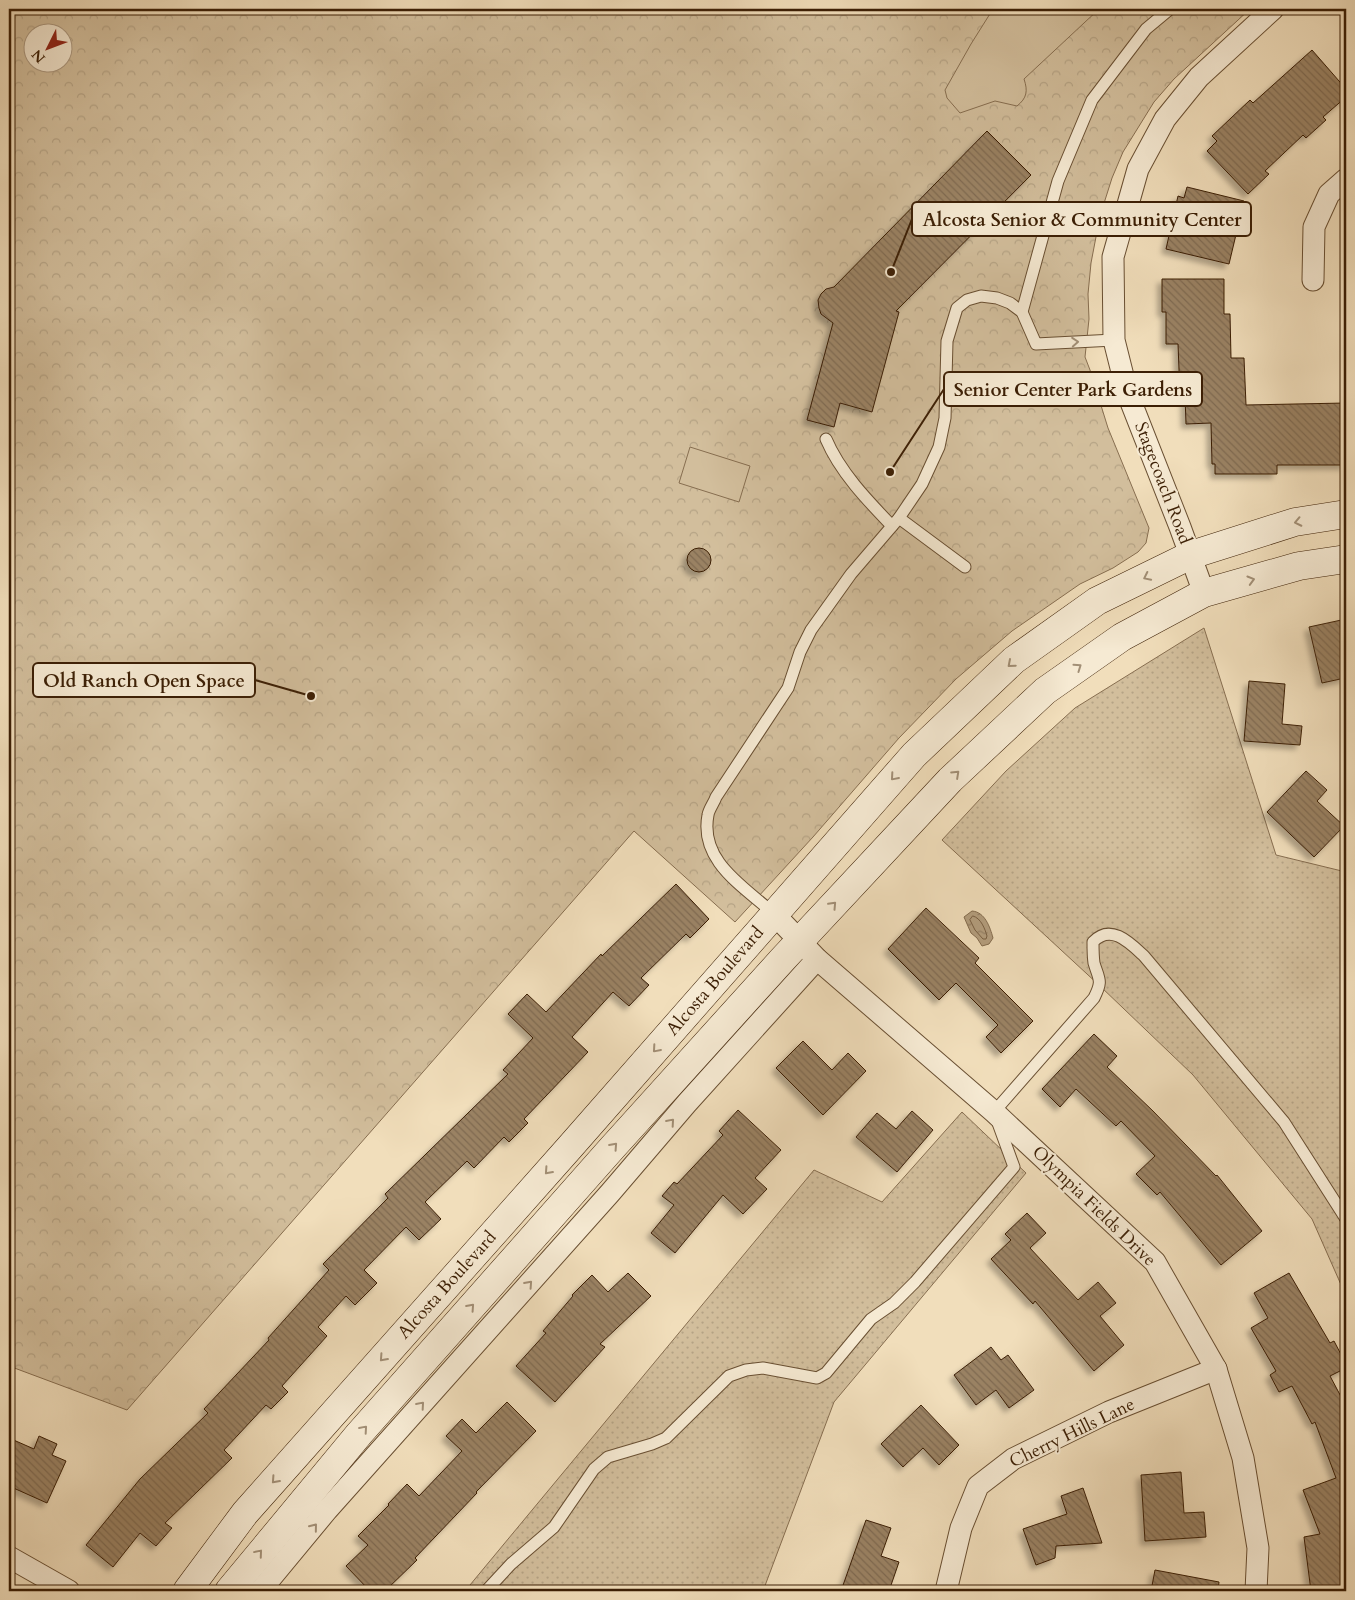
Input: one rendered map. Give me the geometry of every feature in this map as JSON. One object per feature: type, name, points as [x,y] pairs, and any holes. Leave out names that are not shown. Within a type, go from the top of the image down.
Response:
[{"type":"main road","name":"Alcosta Boulevard","points":[[187,1591],[245,1514],[914,755],[1014,660],[1097,601],[1191,555],[1295,522],[1346,514]]},
{"type":"main road","name":"Alcosta Boulevard","points":[[229,1591],[359,1434],[612,1148],[808,950],[950,780],[1045,691],[1122,636],[1204,593],[1299,566],[1346,559]]},
{"type":"street","name":"Stagecoach Road","points":[[1204,593],[1127,392],[1114,340],[1113,257],[1138,169],[1165,120],[1199,77],[1273,9]]},
{"type":"street","points":[[1313,280],[1314,228],[1330,194],[1346,179]]},
{"type":"street","name":"Olympia Fields Drive","points":[[774,914],[808,950],[994,1112],[1156,1262],[1216,1369],[1244,1467],[1258,1548],[1256,1591]]},
{"type":"street","name":"Alcosta Boulevard","points":[[260,1591],[327,1510],[610,1193],[687,1103],[808,950]]},
{"type":"street","name":"Cherry Hills Lane","points":[[946,1591],[961,1528],[978,1486],[1013,1459],[1109,1412],[1216,1369]]},
{"type":"street","points":[[9,1557],[69,1591]]},
{"type":"lane","points":[[1022,312],[1058,181],[1092,100],[1146,29],[1170,9]]},
{"type":"lane","points":[[774,914],[732,879],[719,865],[712,852],[708,834],[708,815],[716,798],[788,688],[800,652],[812,630],[851,574],[896,522],[922,484],[939,448],[945,418],[947,342],[957,308],[967,300],[981,296],[997,298],[1010,303],[1022,312],[1036,344],[1114,340]]},
{"type":"lane","points":[[826,439],[831,450],[863,495],[896,522],[965,567]]},
{"type":"lane","points":[[486,1591],[511,1564],[554,1527],[594,1469],[608,1457],[666,1438],[729,1376],[746,1370],[763,1368],[817,1378],[826,1373],[870,1319],[894,1302],[915,1282],[1014,1167],[994,1112],[1094,998],[1100,986],[1099,975],[1094,962],[1093,942],[1099,936],[1114,934],[1128,941],[1144,956],[1284,1122],[1346,1219]]},
{"type":"green space","points":[[9,9],[1250,9],[1174,79],[1154,102],[1123,152],[1112,178],[1100,216],[1091,263],[1088,294],[1089,319],[1085,357],[1108,428],[1149,528],[1146,543],[1138,552],[1113,568],[1080,584],[1012,631],[956,679],[899,738],[813,837],[735,922],[634,831],[127,1410],[9,1366]]},
{"type":"green space","points":[[993,9],[1099,9],[1024,79],[1026,94],[1017,106],[995,101],[960,113],[947,98],[945,90]]},
{"type":"green space","points":[[690,447],[750,466],[739,502],[679,483]]},
{"type":"green space","points":[[1204,628],[1276,855],[1346,872],[1346,1296],[1312,1219],[1193,1075],[942,840],[1006,771],[1075,708]]},
{"type":"green space","points":[[962,1112],[1026,1173],[834,1402],[763,1591],[465,1591],[814,1170],[882,1202]]},
{"type":"water","points":[[972,911],[984,917],[993,938],[989,944],[982,946],[971,933],[964,917]]},
{"type":"building","points":[[1312,50],[1346,89],[1346,97],[1323,117],[1326,120],[1306,138],[1303,135],[1265,171],[1269,174],[1248,194],[1207,151],[1217,141],[1212,136],[1250,100],[1253,103]]},
{"type":"building","points":[[987,131],[1031,175],[896,311],[899,312],[872,412],[840,403],[834,427],[807,420],[833,323],[821,314],[818,300],[821,294],[826,289],[834,287]]},
{"type":"building","points":[[1187,187],[1244,201],[1229,264],[1166,249],[1178,196],[1184,198]]},
{"type":"building","points":[[1162,279],[1224,279],[1224,314],[1230,314],[1231,358],[1244,358],[1246,405],[1346,403],[1346,465],[1277,465],[1277,474],[1215,474],[1215,464],[1212,464],[1211,423],[1186,424],[1185,395],[1180,395],[1178,344],[1166,344],[1166,312],[1162,312]]},
{"type":"building","points":[[699,548],[704,549],[710,555],[710,565],[704,571],[699,572],[694,571],[688,565],[687,560],[688,555],[694,549]]},
{"type":"building","points":[[1346,619],[1346,656],[1341,658],[1345,678],[1322,683],[1309,627]]},
{"type":"building","points":[[1249,681],[1285,684],[1282,724],[1302,726],[1300,745],[1244,741]]},
{"type":"building","points":[[1306,771],[1327,790],[1317,801],[1344,826],[1314,857],[1267,812]]},
{"type":"building","points":[[676,884],[709,919],[690,938],[686,934],[641,978],[649,985],[629,1006],[613,992],[572,1037],[588,1052],[524,1119],[528,1123],[509,1142],[504,1137],[474,1168],[467,1161],[425,1202],[441,1219],[419,1240],[406,1227],[364,1270],[377,1283],[355,1305],[346,1296],[318,1327],[327,1336],[282,1386],[288,1392],[271,1409],[266,1405],[224,1450],[232,1458],[165,1523],[172,1528],[156,1546],[140,1533],[113,1567],[86,1545],[140,1479],[208,1413],[204,1409],[269,1340],[268,1338],[329,1270],[323,1264],[388,1198],[385,1194],[508,1074],[503,1070],[533,1038],[508,1014],[527,994],[546,1012],[601,954],[602,956]]},
{"type":"building","points":[[926,908],[979,958],[975,963],[1033,1021],[1001,1053],[986,1037],[998,1025],[956,983],[939,1000],[888,949]]},
{"type":"building","points":[[1094,1034],[1117,1056],[1107,1067],[1217,1175],[1262,1231],[1221,1265],[1160,1192],[1157,1195],[1136,1174],[1155,1156],[1121,1121],[1116,1126],[1076,1089],[1060,1107],[1042,1089]]},
{"type":"building","points":[[803,1041],[832,1070],[848,1053],[866,1071],[823,1115],[776,1068]]},
{"type":"building","points":[[738,1110],[781,1150],[755,1178],[767,1189],[743,1214],[723,1195],[675,1253],[651,1233],[674,1205],[662,1196],[674,1182],[677,1184],[723,1135],[719,1131]]},
{"type":"building","points":[[912,1111],[933,1130],[897,1172],[856,1137],[877,1113],[896,1129]]},
{"type":"building","points":[[1027,1213],[1046,1233],[1030,1248],[1078,1300],[1098,1282],[1116,1303],[1100,1316],[1124,1345],[1094,1371],[1035,1301],[1033,1304],[991,1259],[1011,1240],[1005,1234]]},
{"type":"building","points":[[628,1273],[651,1296],[600,1344],[605,1347],[555,1402],[516,1366],[546,1333],[543,1331],[572,1295],[592,1275],[608,1292]]},
{"type":"building","points":[[1289,1273],[1330,1343],[1334,1341],[1346,1364],[1346,1368],[1330,1376],[1346,1406],[1346,1591],[1311,1591],[1304,1537],[1320,1534],[1303,1490],[1336,1478],[1315,1422],[1312,1424],[1292,1386],[1279,1392],[1270,1375],[1276,1371],[1251,1328],[1268,1318],[1254,1293]]},
{"type":"building","points":[[991,1347],[1001,1360],[1008,1355],[1034,1390],[1009,1408],[996,1390],[976,1405],[954,1375]]},
{"type":"building","points":[[507,1402],[536,1431],[415,1558],[417,1560],[385,1591],[370,1591],[346,1566],[368,1545],[358,1536],[407,1484],[419,1496],[462,1451],[446,1436],[462,1419],[476,1433]]},
{"type":"building","points":[[921,1405],[959,1445],[939,1465],[923,1448],[903,1467],[881,1444]]},
{"type":"building","points":[[39,1436],[57,1444],[52,1455],[66,1461],[47,1503],[9,1486],[9,1438],[34,1449]]},
{"type":"building","points":[[1181,1472],[1184,1513],[1204,1512],[1206,1537],[1145,1541],[1141,1475]]},
{"type":"building","points":[[1083,1488],[1102,1543],[1056,1546],[1055,1558],[1036,1565],[1023,1529],[1067,1514],[1061,1496]]},
{"type":"building","points":[[866,1520],[891,1528],[881,1556],[899,1562],[889,1591],[841,1591]]},
{"type":"building","points":[[1155,1570],[1219,1582],[1218,1591],[1151,1591]]},
{"type":"place","name":"Alcosta Senior & Community Center","points":[[891,272]]},
{"type":"place","name":"Senior Center Park Gardens","points":[[890,472]]},
{"type":"place","name":"Old Ranch Open Space","points":[[311,696]]}]
